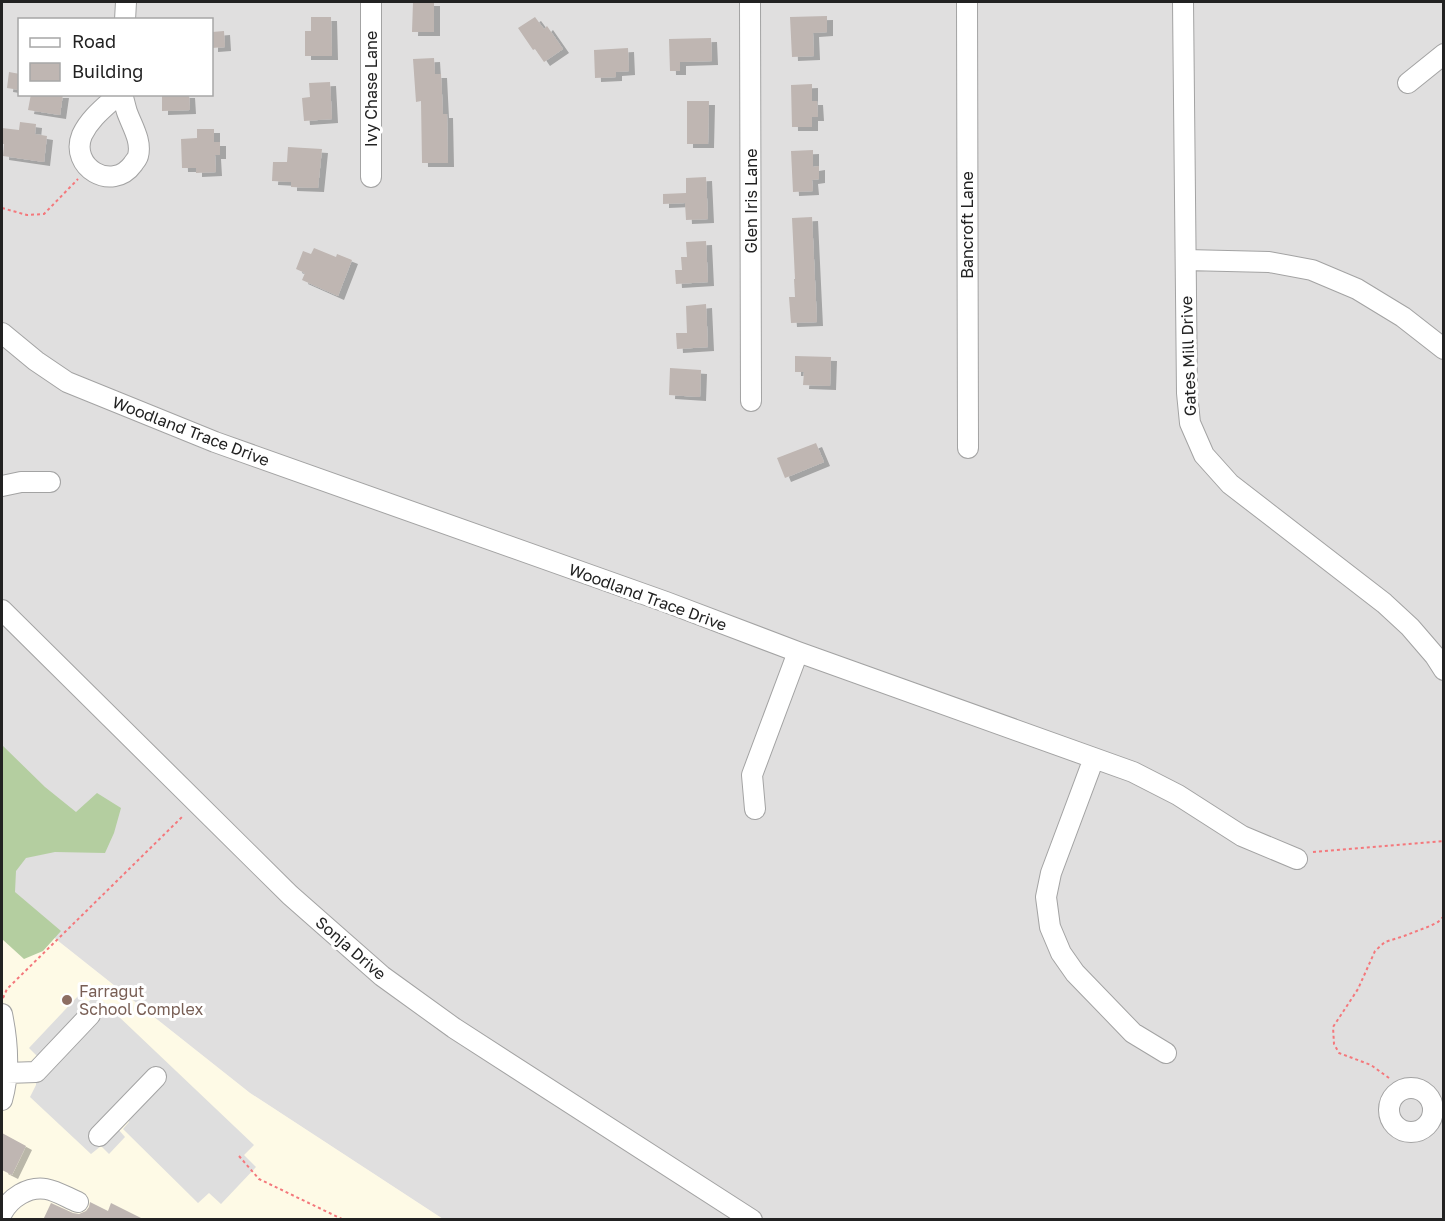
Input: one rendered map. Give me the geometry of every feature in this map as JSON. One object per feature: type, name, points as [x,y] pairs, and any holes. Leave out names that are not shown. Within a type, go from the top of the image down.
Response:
[{"type":"street","points":[[125,18],[126,2]]},
{"type":"street","name":"Ivy Chase Lane","points":[[371,2],[371,177]]},
{"type":"street","name":"Glen Iris Lane","points":[[750,2],[751,401]]},
{"type":"street","name":"Bancroft Lane","points":[[967,2],[968,447]]},
{"type":"street","name":"Gates Mill Drive","points":[[1183,2],[1187,393],[1190,423],[1204,454],[1230,484],[1384,603],[1410,627],[1435,656],[1443,670]]},
{"type":"street","points":[[1408,83],[1443,54]]},
{"type":"street","points":[[118,96],[94,116],[81,137],[80,155],[89,168],[100,176],[117,177],[129,170],[138,157],[135,128],[121,96]]},
{"type":"street","points":[[1186,260],[1269,262],[1312,270],[1358,289],[1403,317],[1443,349]]},
{"type":"street","name":"Woodland Trace Drive","points":[[2,333],[36,361],[67,382],[135,411],[215,442],[666,602],[798,652],[1133,772],[1178,795],[1242,836],[1297,859]]},
{"type":"street","points":[[2,486],[21,482],[50,482]]},
{"type":"street","name":"Sonja Drive","points":[[2,610],[290,895],[382,976],[454,1028],[752,1220]]},
{"type":"street","points":[[755,809],[752,775],[798,652]]},
{"type":"street","points":[[1094,758],[1051,873],[1046,897],[1050,927],[1061,953],[1075,973],[1133,1033],[1166,1053]]},
{"type":"street","points":[[2,1014],[7,1073],[2,1100]]},
{"type":"street","points":[[7,1073],[36,1072],[90,1015]]},
{"type":"street","points":[[99,1136],[156,1077]]},
{"type":"street","points":[[2,1213],[14,1198],[38,1189],[54,1192],[78,1202]]},
{"type":"path","points":[[2,208],[27,215],[44,214],[89,168]]},
{"type":"path","points":[[2,1000],[7,989],[197,803]]},
{"type":"path","points":[[1297,859],[1309,853],[1323,851],[1443,841]]},
{"type":"path","points":[[1389,1078],[1371,1065],[1339,1053],[1334,1044],[1333,1027],[1358,989],[1375,951],[1385,942],[1430,926],[1443,916]]},
{"type":"path","points":[[239,1156],[259,1179],[344,1220]]},
{"type":"shaded area","points":[[2,2],[1443,2],[1443,1219],[443,1219],[250,1093],[14,906],[2,900]]},
{"type":"shaded area","name":"Farragut School Complex","points":[[2,900],[14,906],[250,1093],[443,1219],[2,1219]]},
{"type":"shaded area","points":[[79,995],[87,1003],[96,995],[254,1145],[244,1155],[256,1167],[221,1204],[209,1193],[198,1203],[123,1129],[129,1119],[118,1129],[125,1137],[109,1154],[101,1146],[91,1154],[30,1097],[36,1085],[37,1056],[29,1048]]},
{"type":"green space","points":[[2,745],[45,787],[76,812],[97,793],[121,808],[105,853],[55,852],[26,858],[16,871],[15,892],[61,931],[43,951],[24,959],[2,939]]},
{"type":"building","points":[[413,2],[434,2],[434,32],[412,32]]},
{"type":"building","points":[[827,16],[827,32],[813,33],[814,56],[792,57],[790,17]]},
{"type":"building","points":[[311,17],[331,17],[332,56],[305,56],[305,31],[311,31]]},
{"type":"building","points":[[535,17],[544,29],[547,26],[563,49],[544,62],[518,28]]},
{"type":"building","points":[[224,31],[225,47],[213,48],[213,32]]},
{"type":"building","points":[[711,38],[712,61],[680,62],[680,71],[670,71],[669,39]]},
{"type":"building","points":[[628,48],[629,71],[616,72],[616,77],[595,78],[594,50]]},
{"type":"building","points":[[434,58],[435,74],[441,74],[443,114],[447,114],[448,163],[422,163],[421,101],[416,102],[413,59]]},
{"type":"building","points":[[9,72],[18,74],[18,90],[7,88]]},
{"type":"building","points":[[330,82],[332,119],[304,121],[302,98],[310,97],[309,83]]},
{"type":"building","points":[[812,84],[812,101],[817,101],[818,117],[812,117],[812,127],[792,127],[791,85]]},
{"type":"building","points":[[31,96],[63,96],[60,115],[28,110]]},
{"type":"building","points":[[162,96],[189,96],[190,110],[162,111]]},
{"type":"building","points":[[687,101],[709,101],[708,144],[687,144]]},
{"type":"building","points":[[20,122],[36,124],[35,134],[47,136],[44,162],[3,156],[2,128],[19,130]]},
{"type":"building","points":[[197,129],[214,129],[214,142],[220,142],[220,155],[215,155],[216,172],[196,173],[196,168],[182,168],[181,139],[197,138]]},
{"type":"building","points":[[288,147],[322,149],[318,188],[291,187],[291,182],[272,181],[273,162],[287,162]]},
{"type":"building","points":[[813,150],[813,167],[819,166],[819,179],[812,180],[813,191],[793,192],[791,151]]},
{"type":"building","points":[[706,177],[708,219],[686,220],[685,203],[663,204],[663,194],[686,193],[686,178]]},
{"type":"building","points":[[812,217],[817,322],[791,323],[789,297],[795,297],[792,218]]},
{"type":"building","points":[[706,241],[708,282],[676,284],[675,270],[682,270],[681,257],[687,257],[686,242]]},
{"type":"building","points":[[314,248],[336,257],[337,254],[352,260],[338,296],[302,280],[305,273],[296,269],[303,251],[311,254]]},
{"type":"building","points":[[706,304],[708,347],[677,349],[676,333],[687,333],[686,306]]},
{"type":"building","points":[[795,356],[831,357],[830,386],[803,385],[804,372],[795,372]]},
{"type":"building","points":[[670,368],[701,370],[700,397],[669,395]]},
{"type":"building","points":[[816,443],[824,462],[785,478],[777,458]]},
{"type":"building","points":[[2,1133],[26,1146],[12,1175],[2,1170]]},
{"type":"building","points":[[90,1202],[108,1211],[111,1203],[145,1220],[43,1220],[51,1203],[79,1214],[86,1211]]},
{"type":"place","name":"Farragut School Complex","points":[[67,1000]]}]
